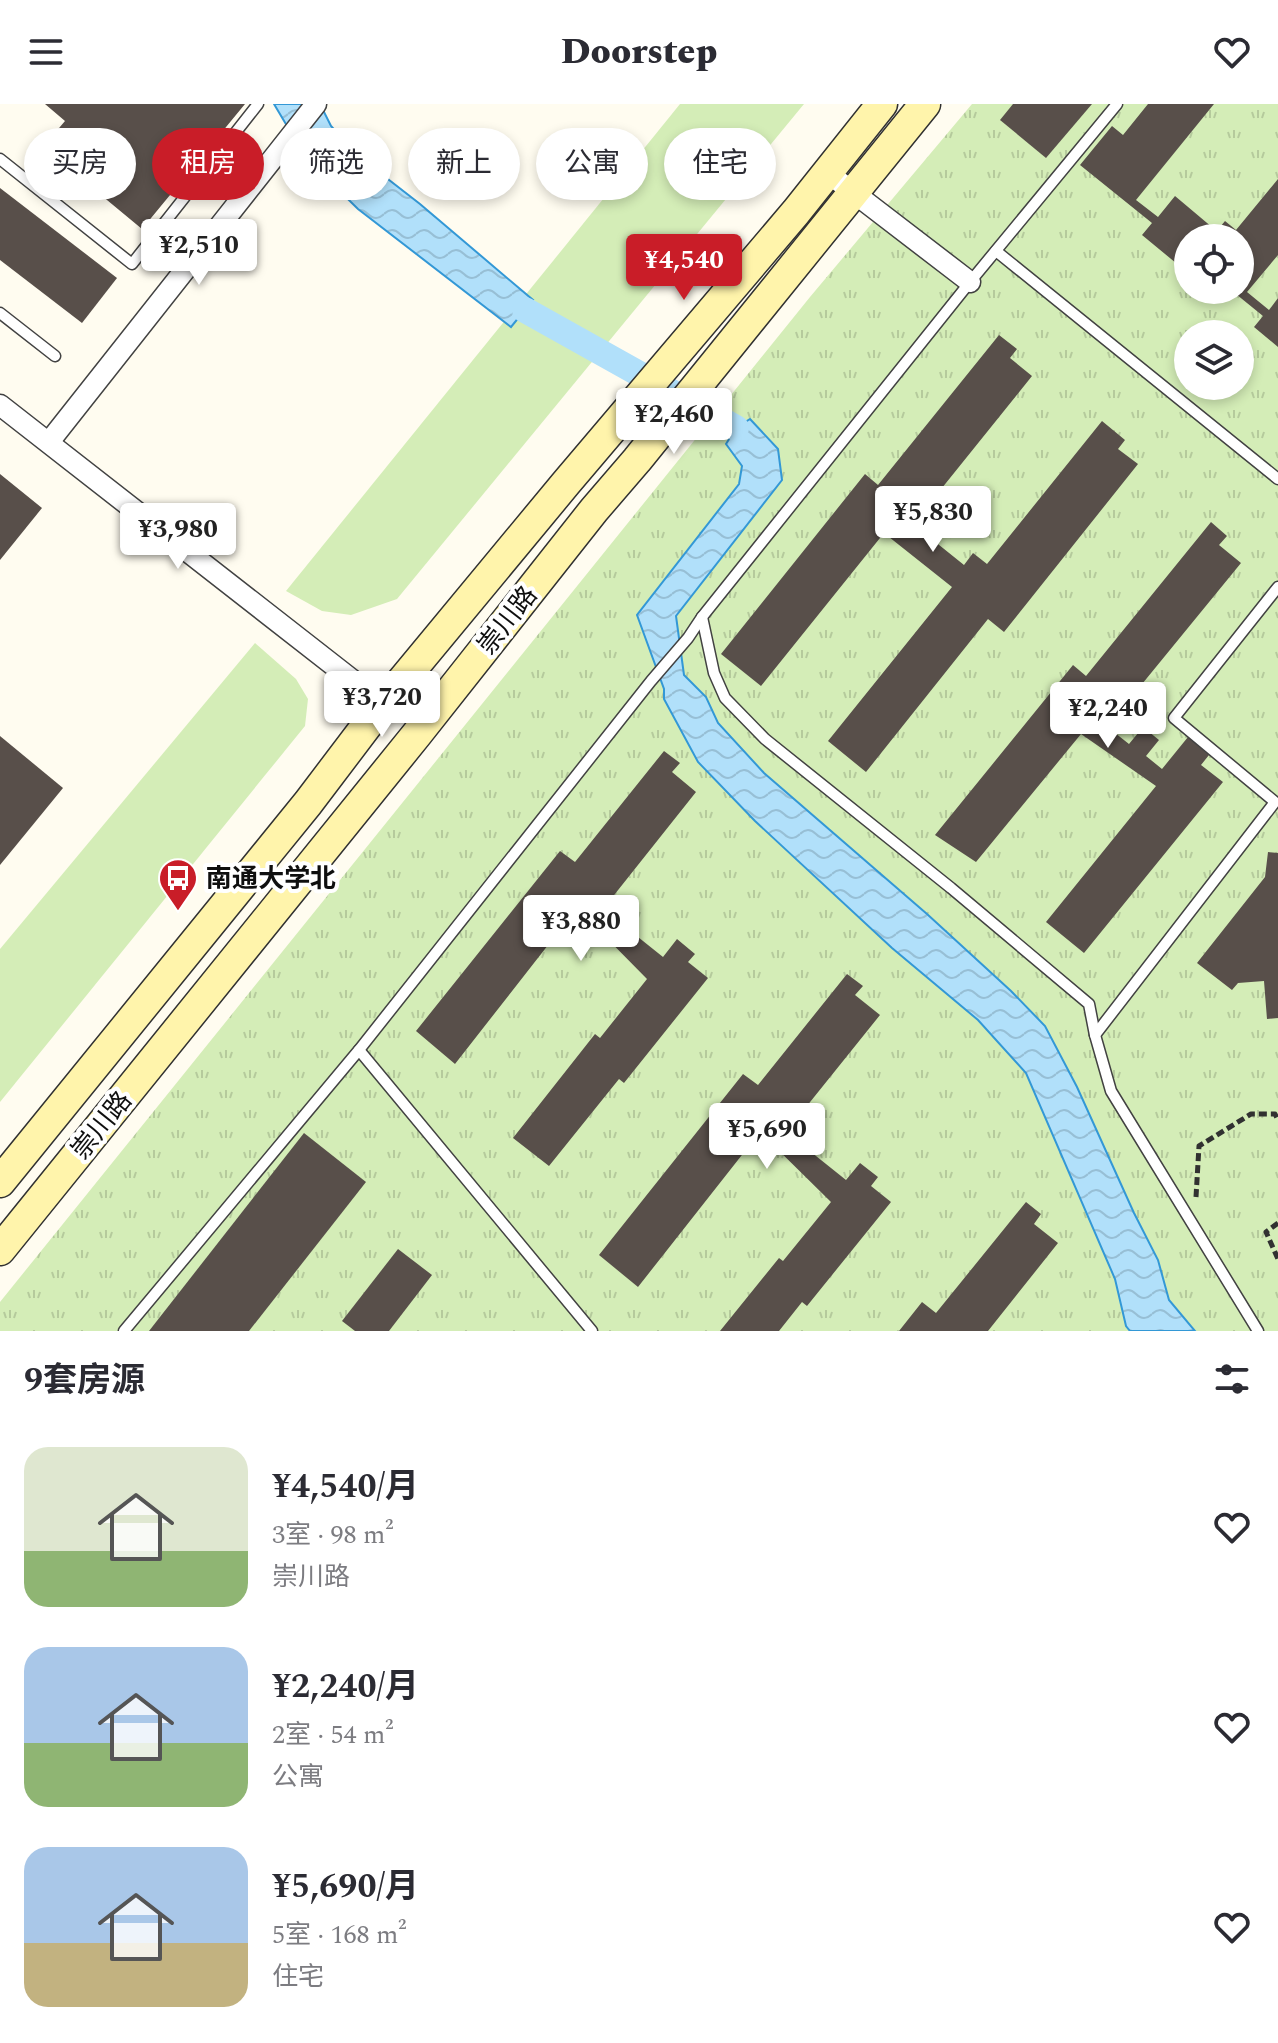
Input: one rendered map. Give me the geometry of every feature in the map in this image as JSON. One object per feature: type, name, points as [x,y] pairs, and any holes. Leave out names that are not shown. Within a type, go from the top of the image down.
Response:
[{"type":"main road","name":"崇川路","points":[[0,1182],[308,803],[383,704],[828,173],[882,104]]},
{"type":"main road","name":"崇川路","points":[[0,1250],[594,510],[925,104]]},
{"type":"main road","points":[[383,704],[417,734]]},
{"type":"street","points":[[49,442],[316,104]]},
{"type":"street","points":[[828,173],[970,282]]},
{"type":"street","points":[[0,405],[383,704]]},
{"type":"lane","points":[[0,159],[132,264],[258,104]]},
{"type":"lane","points":[[124,1331],[359,1050],[970,282],[1117,104]]},
{"type":"lane","points":[[996,251],[1278,479]]},
{"type":"lane","points":[[0,313],[55,356]]},
{"type":"lane","points":[[1095,1035],[1275,802],[1174,718],[1278,587]]},
{"type":"lane","points":[[702,617],[714,673],[725,698],[765,739],[951,888],[1089,1004],[1111,1091],[1258,1331]]},
{"type":"lane","points":[[359,1050],[592,1331]]},
{"type":"path","points":[[1191,1224],[1199,1146],[1251,1114],[1275,1114],[1278,1120]]},
{"type":"path","points":[[1278,1223],[1266,1232],[1278,1259]]},
{"type":"green space","points":[[680,104],[804,104],[776,138],[776,128],[664,128],[664,200],[725,200],[397,599],[351,615],[322,611],[286,591],[602,200],[648,200],[648,144]]},
{"type":"green space","points":[[972,104],[1278,104],[1278,1331],[0,1331],[0,1302],[810,297]]},
{"type":"green space","points":[[255,643],[296,679],[308,699],[305,726],[0,1102],[0,949]]},
{"type":"water","points":[[274,104],[320,104],[333,128],[288,128]]},
{"type":"water","points":[[392,182],[408,195],[408,200],[420,204],[533,300],[511,327],[349,200],[392,200]]},
{"type":"water","points":[[750,419],[778,449],[782,480],[676,616],[684,675],[706,697],[718,723],[764,773],[927,914],[1045,1026],[1158,1260],[1169,1300],[1195,1331],[1130,1331],[1126,1326],[1115,1279],[1026,1073],[978,1020],[892,948],[755,821],[698,762],[664,699],[664,689],[637,615],[739,484],[742,466],[726,444],[736,428]]},
{"type":"building","points":[[45,104],[245,104],[225,128],[152,128],[152,200],[166,200],[142,229],[107,200],[136,200],[136,128],[59,128],[65,121]]},
{"type":"building","points":[[1013,104],[1092,104],[1046,158],[1000,120]]},
{"type":"building","points":[[1148,104],[1214,104],[1136,200],[1158,217],[1175,196],[1208,224],[1174,224],[1174,261],[1142,235],[1152,223],[1080,165],[1112,126],[1123,135]]},
{"type":"building","points":[[1278,179],[1278,255],[1254,284],[1254,224],[1241,224]]},
{"type":"building","points":[[0,188],[117,278],[82,323],[0,260]]},
{"type":"building","points":[[1254,298],[1269,310],[1278,298],[1278,347],[1254,327],[1263,316],[1248,304],[1254,304]]},
{"type":"building","points":[[999,335],[1017,349],[1010,358],[1032,376],[913,524],[964,565],[973,553],[987,564],[1102,421],[1125,440],[1118,449],[1138,464],[1004,632],[988,619],[866,772],[828,741],[952,587],[884,533],[761,686],[721,654],[865,474],[878,485]]},
{"type":"building","points":[[0,474],[42,508],[0,560]]},
{"type":"building","points":[[1211,522],[1227,536],[1219,545],[1241,563],[1120,711],[1109,702],[1096,718],[1129,744],[1143,727],[1159,740],[1146,756],[1162,769],[1188,737],[1209,755],[1201,765],[1223,782],[1084,953],[1046,922],[1156,786],[1081,734],[976,862],[935,835],[1073,665],[1086,676]]},
{"type":"building","points":[[0,736],[63,788],[0,865]]},
{"type":"building","points":[[664,751],[680,763],[672,772],[696,792],[603,909],[663,957],[677,939],[695,954],[688,962],[708,978],[624,1083],[619,1079],[549,1166],[513,1138],[595,1034],[600,1038],[647,979],[577,908],[455,1064],[416,1031],[560,851],[575,862]]},
{"type":"building","points":[[1268,852],[1278,853],[1278,1018],[1267,1019],[1264,981],[1238,983],[1232,990],[1197,963],[1265,877]]},
{"type":"building","points":[[847,974],[863,986],[855,995],[880,1015],[786,1132],[846,1180],[860,1163],[878,1177],[871,1186],[891,1202],[807,1306],[802,1302],[779,1331],[720,1331],[779,1258],[783,1261],[831,1202],[760,1132],[638,1287],[599,1255],[743,1074],[758,1085]]},
{"type":"building","points":[[304,1133],[366,1182],[249,1331],[149,1331]]},
{"type":"building","points":[[1026,1202],[1041,1214],[1034,1224],[1058,1243],[988,1331],[899,1331],[922,1302],[936,1313]]},
{"type":"building","points":[[398,1249],[432,1275],[389,1331],[355,1331],[342,1321]]},
{"type":"waterway","points":[[525,310],[736,428]]},
{"type":"place","name":"南通大学北","points":[[178,912]]}]
